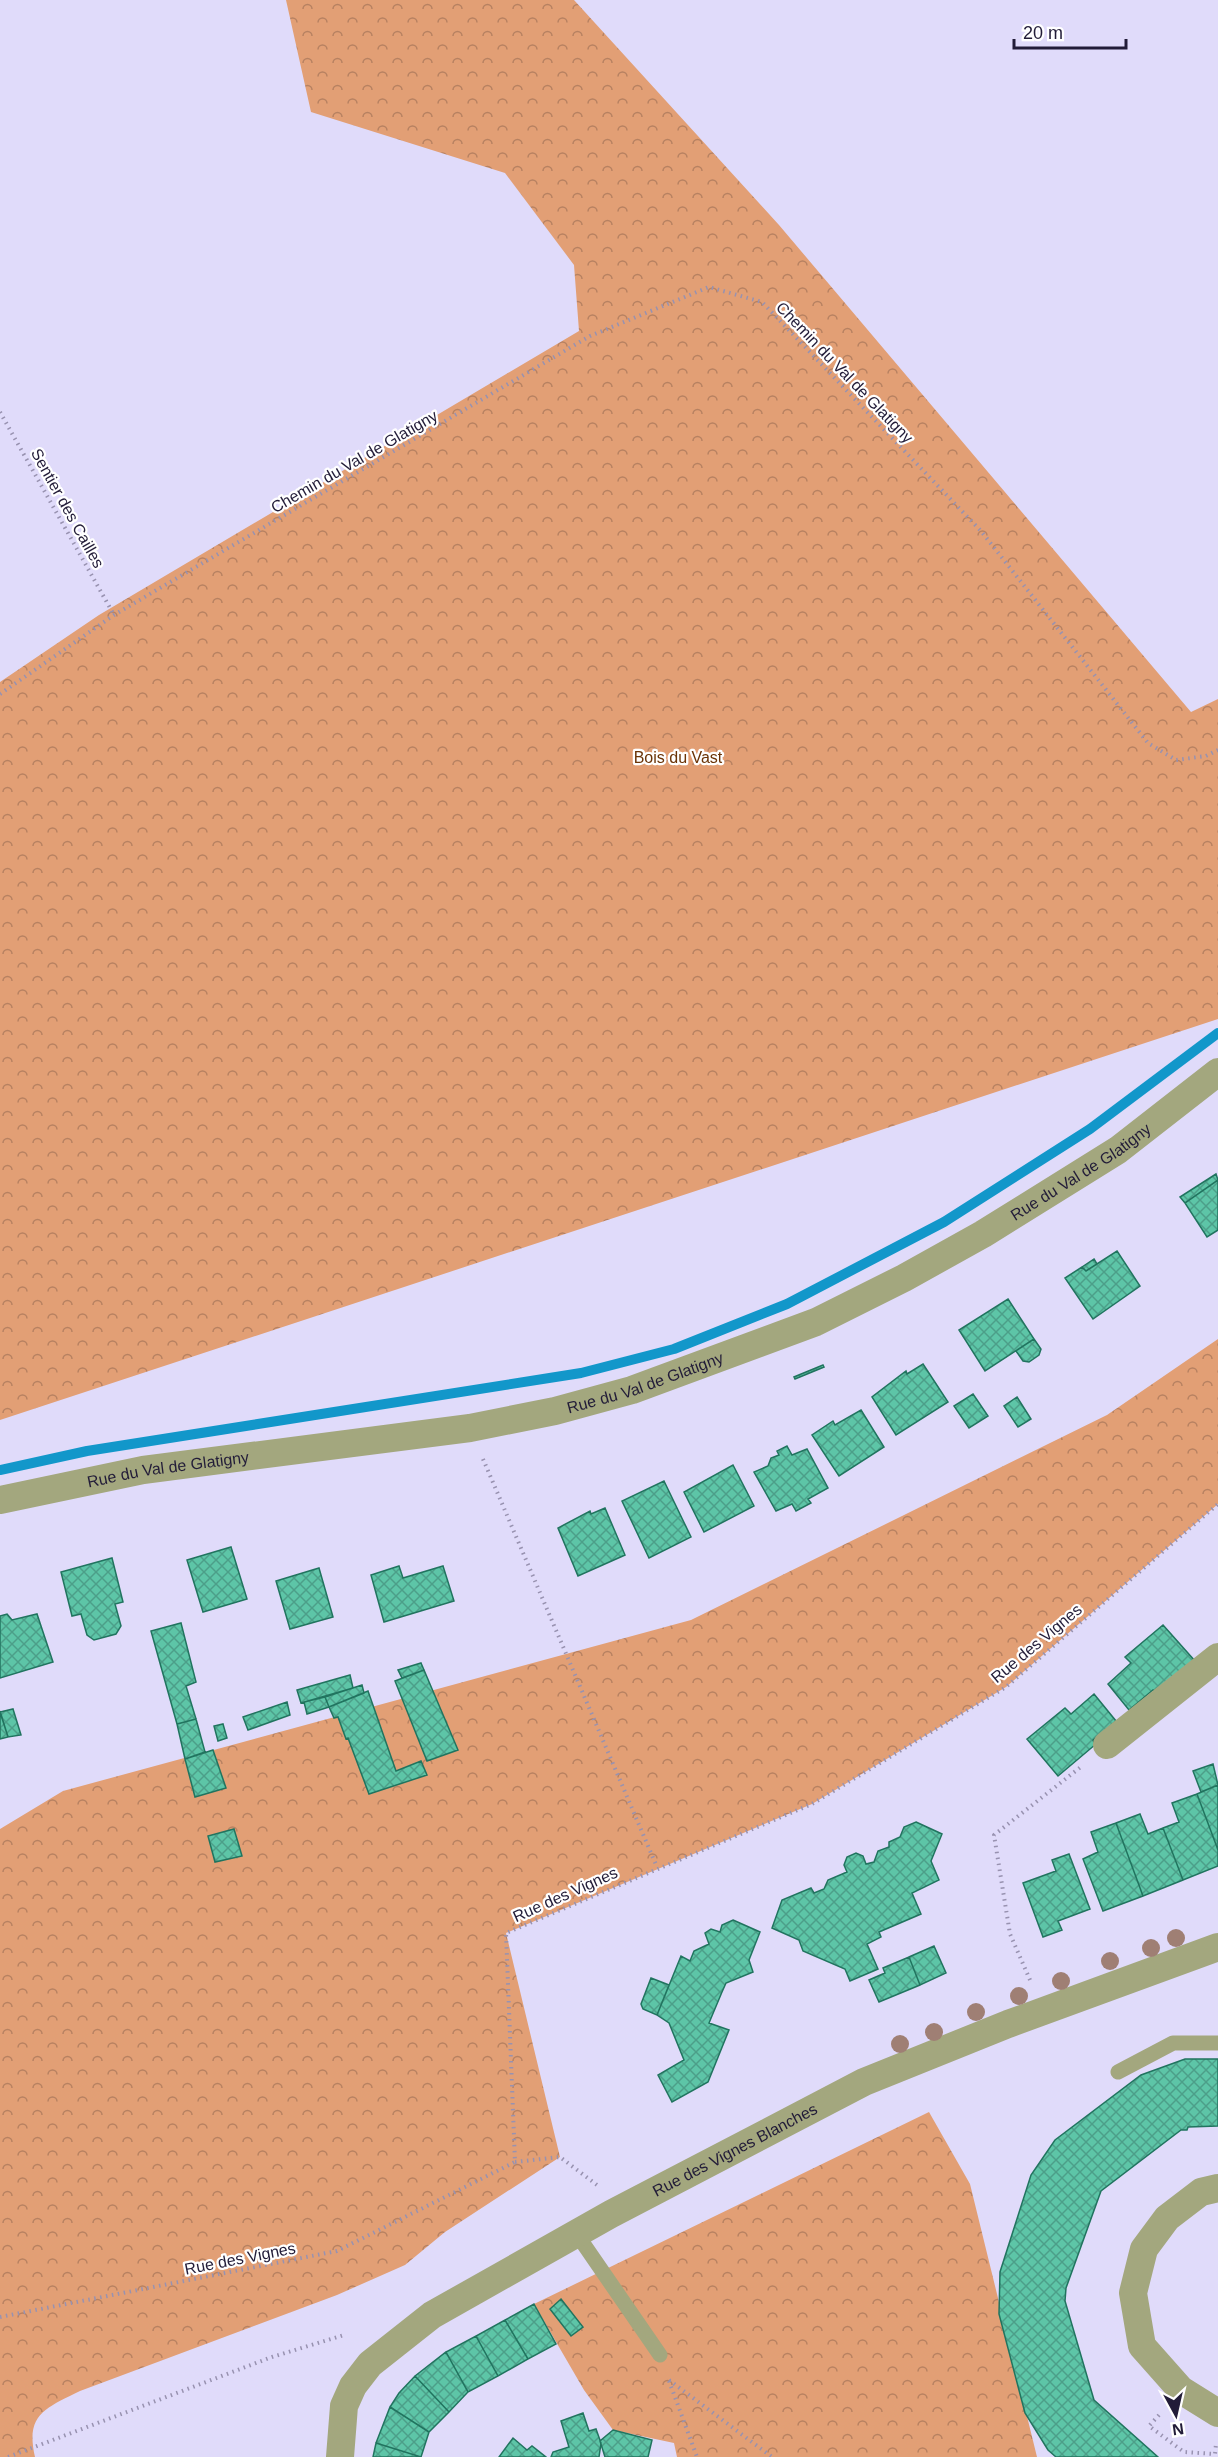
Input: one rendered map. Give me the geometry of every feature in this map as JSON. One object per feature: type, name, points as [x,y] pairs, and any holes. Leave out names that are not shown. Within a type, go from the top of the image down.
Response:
[{"type":"street","name":"Rue du Val de Glatigny","points":[[0,1500],[143,1470],[470,1428],[555,1411],[632,1390],[816,1322],[983,1234],[1118,1150],[1218,1072]]},
{"type":"street","points":[[1107,1745],[1218,1657]]},
{"type":"street","name":"Rue des Vignes Blanches","points":[[340,2457],[344,2406],[353,2385],[369,2364],[432,2315],[611,2214],[864,2082],[1008,2024],[1218,1947]]},
{"type":"street","points":[[1218,2188],[1201,2192],[1167,2218],[1144,2249],[1133,2293],[1142,2346],[1181,2390],[1218,2413]]},
{"type":"lane","points":[[1118,2072],[1173,2043],[1218,2043]]},
{"type":"lane","points":[[576,2234],[660,2355]]},
{"type":"path","name":"Chemin du Val de Glatigny","points":[[0,694],[114,615],[590,336],[709,287],[762,302],[981,531],[1148,743],[1176,760],[1206,756],[1218,750]]},
{"type":"path","name":"Sentier des Cailles","points":[[0,412],[114,615]]},
{"type":"path","points":[[470,1428],[657,1867]]},
{"type":"path","name":"Rue des Vignes","points":[[0,2318],[337,2251],[515,2162],[506,1933],[657,1867],[812,1804],[1006,1687],[1218,1504]]},
{"type":"path","points":[[1030,1981],[1010,1934],[994,1835],[1107,1745]]},
{"type":"path","points":[[515,2162],[560,2157],[597,2183],[611,2214]]},
{"type":"path","points":[[8,2457],[273,2357],[344,2335]]},
{"type":"path","points":[[660,2355],[697,2457]]},
{"type":"path","points":[[669,2379],[771,2457]]},
{"type":"green space","name":"Bois du Vast","points":[[286,0],[574,0],[779,225],[1191,712],[1218,699],[1218,1019],[0,1420],[0,682],[99,615],[579,331],[574,265],[505,173],[311,112]]},
{"type":"green space","points":[[1218,1339],[1218,1504],[1006,1687],[812,1804],[506,1933],[560,2157],[445,2232],[405,2265],[337,2295],[80,2391],[57,2402],[41,2414],[33,2431],[35,2457],[0,2457],[0,1829],[63,1791],[691,1620],[1107,1415]]},
{"type":"green space","points":[[929,2112],[970,2184],[1037,2457],[677,2457],[674,2443],[613,2430],[584,2390],[534,2304]]},
{"type":"building","points":[[1216,1174],[1218,1180],[1185,1203],[1180,1197]]},
{"type":"building","points":[[1218,1180],[1218,1230],[1207,1237],[1185,1203]]},
{"type":"building","points":[[1117,1251],[1140,1286],[1093,1319],[1065,1278],[1082,1267],[1086,1271]]},
{"type":"building","points":[[1094,1259],[1097,1264],[1086,1271],[1082,1267]]},
{"type":"building","points":[[1008,1299],[1034,1339],[985,1371],[959,1330]]},
{"type":"building","points":[[1034,1339],[1041,1349],[1039,1355],[1029,1362],[1023,1361],[1016,1351]]},
{"type":"building","points":[[923,1364],[948,1402],[896,1435],[872,1397],[906,1371],[907,1374]]},
{"type":"building","points":[[823,1365],[824,1367],[795,1379],[794,1377]]},
{"type":"building","points":[[973,1394],[988,1416],[969,1428],[954,1406]]},
{"type":"building","points":[[1017,1397],[1031,1419],[1018,1427],[1004,1406]]},
{"type":"building","points":[[861,1410],[884,1447],[839,1476],[812,1435],[833,1421],[835,1425]]},
{"type":"building","points":[[787,1446],[792,1455],[807,1449],[828,1488],[808,1499],[811,1503],[796,1511],[792,1504],[776,1511],[754,1472],[768,1466],[771,1458],[779,1455],[777,1451]]},
{"type":"building","points":[[733,1465],[754,1506],[704,1532],[684,1492]]},
{"type":"building","points":[[664,1481],[691,1537],[649,1558],[622,1501]]},
{"type":"building","points":[[605,1508],[625,1555],[578,1576],[558,1528],[590,1511],[591,1514]]},
{"type":"building","points":[[231,1547],[247,1599],[203,1612],[187,1560]]},
{"type":"building","points":[[112,1558],[123,1602],[115,1604],[121,1626],[116,1634],[94,1640],[87,1635],[81,1614],[72,1616],[61,1572]]},
{"type":"building","points":[[399,1566],[403,1578],[443,1566],[454,1601],[384,1622],[371,1575]]},
{"type":"building","points":[[319,1568],[333,1617],[290,1629],[276,1581]]},
{"type":"building","points":[[7,1614],[12,1620],[37,1614],[53,1662],[0,1678],[0,1616]]},
{"type":"building","points":[[181,1623],[196,1682],[186,1686],[196,1719],[177,1724],[151,1631]]},
{"type":"building","points":[[1163,1625],[1195,1661],[1157,1693],[1153,1690],[1129,1710],[1108,1684],[1131,1663],[1125,1657]]},
{"type":"building","points":[[421,1663],[424,1670],[402,1678],[398,1670]]},
{"type":"building","points":[[424,1670],[458,1750],[427,1761],[395,1681]]},
{"type":"building","points":[[350,1675],[353,1688],[301,1703],[297,1690]]},
{"type":"building","points":[[362,1685],[364,1693],[329,1707],[325,1697]]},
{"type":"building","points":[[368,1691],[396,1771],[421,1761],[427,1775],[369,1794],[348,1738],[346,1739],[338,1717],[334,1718],[329,1707]]},
{"type":"building","points":[[1094,1694],[1116,1721],[1093,1740],[1096,1744],[1058,1776],[1027,1739],[1065,1708],[1071,1714]]},
{"type":"building","points":[[325,1697],[329,1707],[307,1714],[304,1702]]},
{"type":"building","points":[[287,1702],[290,1715],[248,1730],[243,1717]]},
{"type":"building","points":[[13,1709],[21,1735],[8,1737],[0,1712]]},
{"type":"building","points":[[0,1711],[8,1737],[0,1739]]},
{"type":"building","points":[[196,1719],[205,1752],[185,1759],[177,1724]]},
{"type":"building","points":[[223,1724],[227,1738],[218,1741],[214,1726]]},
{"type":"building","points":[[213,1750],[226,1788],[195,1797],[185,1759]]},
{"type":"building","points":[[1213,1764],[1218,1785],[1201,1792],[1193,1771]]},
{"type":"building","points":[[1218,1785],[1218,1850],[1197,1794]]},
{"type":"building","points":[[1197,1794],[1218,1850],[1218,1866],[1183,1880],[1163,1828],[1179,1822],[1172,1803]]},
{"type":"building","points":[[1140,1814],[1148,1834],[1163,1828],[1183,1880],[1143,1896],[1116,1823]]},
{"type":"building","points":[[916,1822],[942,1834],[931,1861],[939,1880],[912,1893],[921,1914],[879,1932],[881,1937],[867,1944],[878,1969],[850,1981],[845,1969],[803,1951],[799,1940],[772,1928],[782,1900],[811,1888],[814,1893],[824,1889],[828,1880],[847,1872],[844,1865],[847,1857],[856,1853],[863,1856],[866,1864],[874,1862],[878,1851],[889,1847],[889,1842],[900,1837],[904,1827]]},
{"type":"building","points":[[1116,1823],[1143,1896],[1103,1911],[1083,1859],[1098,1852],[1091,1832]]},
{"type":"building","points":[[234,1829],[242,1856],[215,1862],[208,1836]]},
{"type":"building","points":[[1069,1854],[1090,1909],[1058,1921],[1062,1930],[1043,1937],[1023,1883],[1056,1871],[1052,1860]]},
{"type":"building","points":[[733,1920],[760,1932],[749,1960],[753,1972],[726,1983],[709,2023],[729,2030],[708,2082],[672,2102],[658,2075],[684,2060],[669,2023],[657,2015],[681,1956],[690,1961],[694,1951],[709,1944],[705,1933],[711,1929],[720,1932],[722,1925]]},
{"type":"building","points":[[934,1946],[946,1973],[920,1985],[909,1957]]},
{"type":"building","points":[[909,1957],[920,1985],[879,2002],[869,1980],[885,1973],[883,1968]]},
{"type":"building","points":[[651,1978],[669,1985],[657,2015],[643,2009],[641,2004]]},
{"type":"building","points":[[1185,2059],[1218,2059],[1218,2126],[1188,2127],[1187,2130],[1181,2130],[1101,2191],[1066,2288],[1065,2301],[1094,2400],[1158,2457],[1056,2457],[1048,2450],[1025,2413],[999,2314],[1000,2272],[1031,2175],[1055,2140],[1141,2075]]},
{"type":"building","points":[[561,2299],[583,2327],[571,2336],[550,2309]]},
{"type":"building","points":[[534,2304],[556,2344],[528,2359],[505,2320]]},
{"type":"building","points":[[505,2320],[528,2359],[498,2376],[476,2336]]},
{"type":"building","points":[[476,2336],[498,2376],[468,2392],[446,2352]]},
{"type":"building","points":[[446,2352],[468,2392],[449,2412],[415,2376]]},
{"type":"building","points":[[415,2376],[449,2412],[429,2432],[390,2407]]},
{"type":"building","points":[[390,2407],[429,2432],[421,2457],[376,2443]]},
{"type":"building","points":[[583,2413],[589,2431],[596,2429],[601,2443],[599,2457],[551,2457],[553,2452],[569,2447],[561,2421]]},
{"type":"building","points":[[613,2430],[652,2440],[648,2457],[605,2457],[600,2441]]},
{"type":"building","points":[[513,2438],[527,2450],[532,2446],[546,2457],[499,2457]]},
{"type":"building","points":[[376,2443],[421,2457],[373,2457]]},
{"type":"waterway","points":[[0,1470],[87,1451],[581,1373],[674,1349],[787,1304],[944,1222],[1090,1129],[1218,1033]]}]
